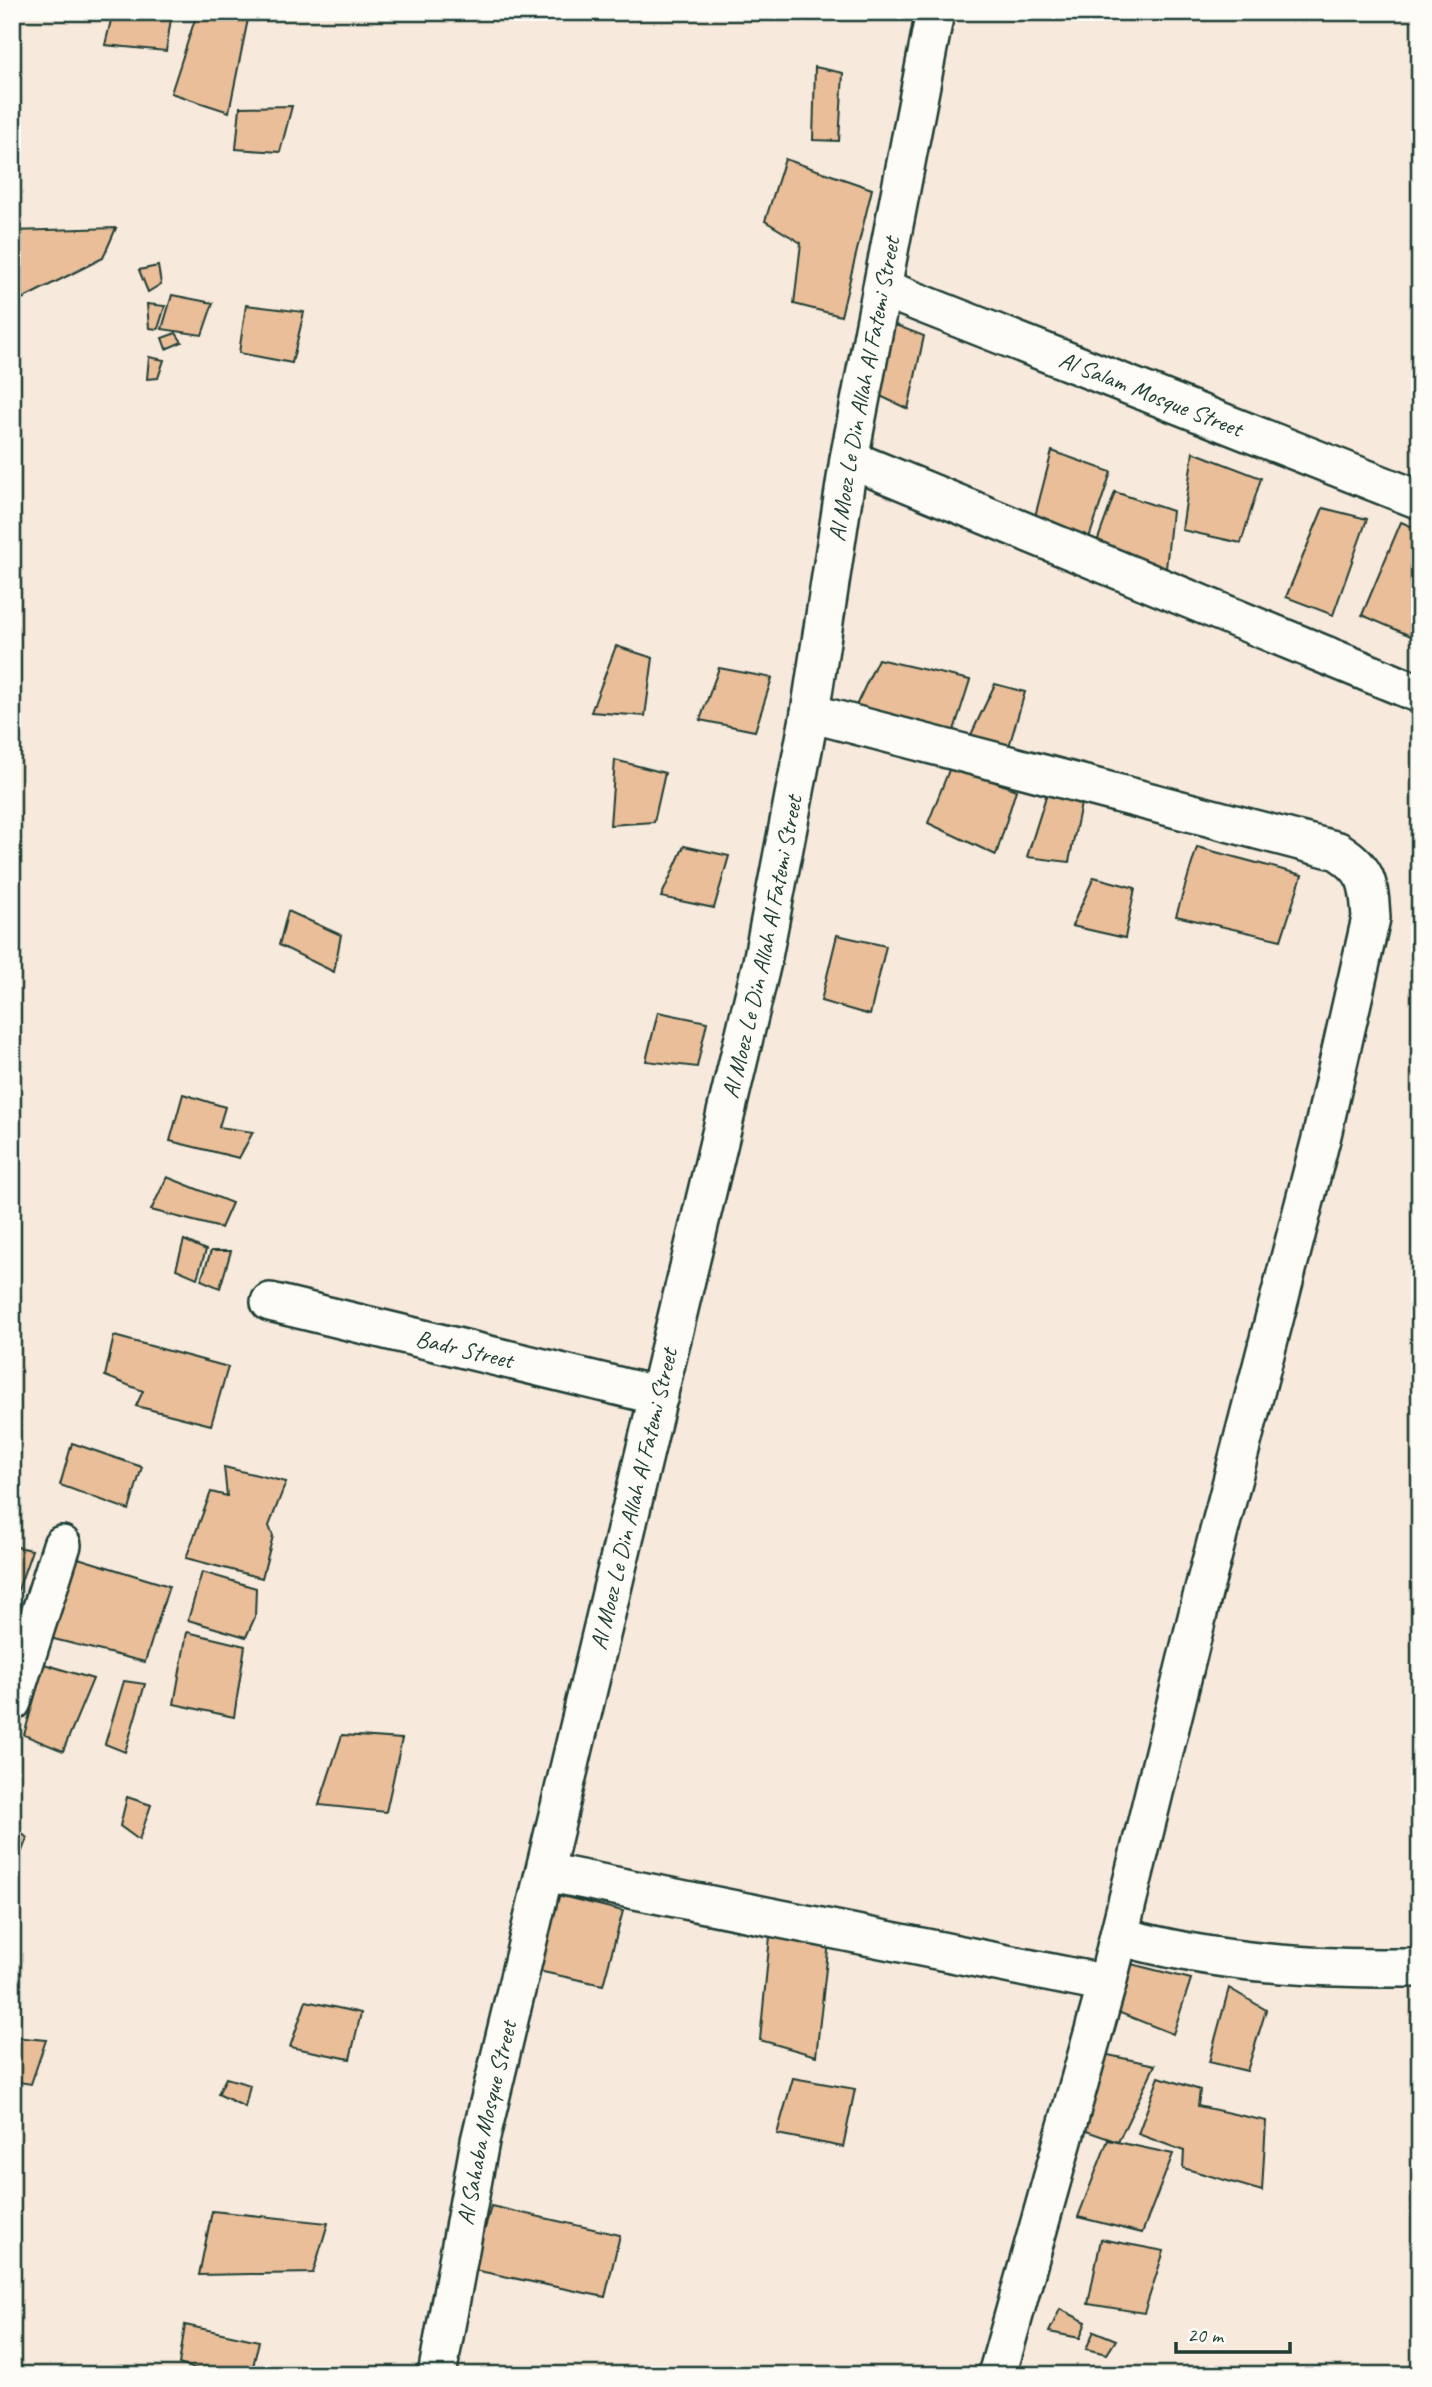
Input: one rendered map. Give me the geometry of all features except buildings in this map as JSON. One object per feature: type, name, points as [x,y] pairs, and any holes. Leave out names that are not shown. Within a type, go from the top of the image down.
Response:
[{"type":"street","name":"Al Moez Le Din Allah Al Fatemi Street","points":[[545,1872],[762,962],[810,713],[849,459],[935,12]]},
{"type":"street","name":"Al Salam Mosque Street","points":[[882,288],[1420,500]]},
{"type":"street","points":[[849,459],[1420,694]]},
{"type":"street","points":[[810,713],[1338,851],[1357,863],[1369,886],[1371,918],[1321,1135],[1204,1589],[1107,1984],[998,2375]]},
{"type":"street","name":"Badr Street","points":[[270,1303],[659,1396]]},
{"type":"street","points":[[12,1702],[62,1545]]},
{"type":"street","points":[[545,1872],[1107,1984]]},
{"type":"street","name":"Al Sahaba Mosque Street","points":[[437,2375],[480,2141],[545,1872]]},
{"type":"street","points":[[1119,1936],[1172,1951],[1278,1965],[1332,1969],[1420,1968]]}]
